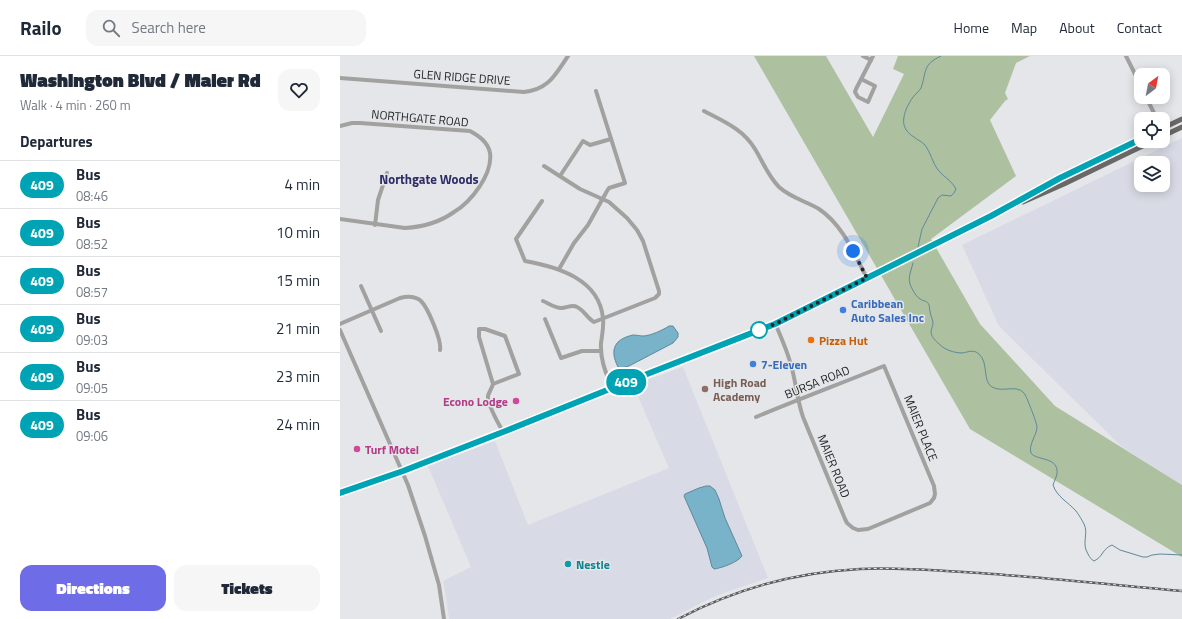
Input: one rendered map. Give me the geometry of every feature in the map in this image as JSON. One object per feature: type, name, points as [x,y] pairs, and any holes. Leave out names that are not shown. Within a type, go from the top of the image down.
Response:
[{"type":"main road","points":[[1170,125],[1182,119]]},
{"type":"main road","points":[[1170,132],[1182,127]]},
{"type":"main road","points":[[340,493],[403,471],[775,324],[991,216],[1060,178],[1134,142]]},
{"type":"main road","points":[[991,216],[1064,184],[1138,148]]},
{"type":"street","name":"GLEN RIDGE DRIVE","points":[[340,78],[524,92],[538,89],[549,82],[568,56]]},
{"type":"street","points":[[861,79],[875,86],[868,102],[858,97],[855,92],[861,79],[872,58],[863,56]]},
{"type":"street","points":[[1126,56],[1134,72]]},
{"type":"street","points":[[559,269],[574,243],[588,225],[607,190],[609,188],[626,184],[596,91]]},
{"type":"street","points":[[704,111],[734,127],[746,137],[779,187],[820,210],[834,222],[846,238],[867,278]]},
{"type":"street","name":"NORTHGATE ROAD","points":[[340,126],[360,123],[470,131],[484,141],[490,152],[488,168],[483,180],[471,198],[454,213],[434,223],[404,228],[340,219]]},
{"type":"street","points":[[560,176],[583,141],[590,145],[611,139]]},
{"type":"street","points":[[543,301],[560,308],[577,306],[594,322],[655,298],[659,291],[640,235],[633,224],[622,212],[609,202],[580,189],[544,166]]},
{"type":"street","points":[[375,224],[379,196],[387,173]]},
{"type":"street","points":[[542,201],[516,239],[525,261],[559,269],[579,280],[590,289],[599,302],[604,319],[601,351],[603,364],[612,388]]},
{"type":"street","points":[[361,286],[381,331]]},
{"type":"street","points":[[340,324],[405,296],[410,296],[420,300],[427,309],[439,338],[441,347],[440,350]]},
{"type":"street","points":[[545,319],[561,358],[582,351],[601,351]]},
{"type":"street","name":"MAIER ROAD","points":[[775,324],[791,363],[803,417],[845,519],[850,526],[858,530],[868,529],[926,505],[934,498]]},
{"type":"street","points":[[493,384],[519,374],[505,336],[485,329],[479,329],[479,337],[493,384],[488,398],[503,432]]},
{"type":"street","points":[[340,330],[403,471],[418,512],[439,585],[444,619]]},
{"type":"street","name":"BURSA ROAD","points":[[756,417],[884,366]]},
{"type":"street","name":"MAIER PLACE","points":[[884,366],[934,486],[934,498]]},
{"type":"shaded area","points":[[1182,138],[1182,485],[1122,447],[999,326],[962,245],[1134,161],[1134,192],[1170,192],[1170,156],[1145,156],[1161,148],[1170,148],[1170,144]]},
{"type":"shaded area","points":[[683,367],[768,578],[711,598],[670,619],[449,619],[443,581],[471,567],[428,466],[495,441],[528,525],[669,468],[633,385]]},
{"type":"green space","points":[[754,56],[826,56],[873,137],[904,74],[893,69],[898,56],[1030,56],[1016,63],[1005,93],[1008,99],[990,120],[1016,176],[931,239],[980,324],[1055,406],[1182,485],[1182,557],[970,429]]},
{"type":"water","points":[[669,326],[673,326],[678,333],[678,337],[673,343],[629,366],[621,368],[618,367],[615,361],[614,350],[618,342],[633,335],[646,336],[653,334]]},
{"type":"water","points":[[706,486],[710,486],[715,490],[725,518],[742,556],[730,564],[714,569],[712,567],[707,548],[684,496],[685,494]]},
{"type":"waterway","points":[[918,247],[922,229],[938,198],[942,195],[951,196],[956,189],[937,168],[924,144],[909,133],[904,123],[906,109],[913,97],[921,88],[926,69],[931,62],[941,56]]},
{"type":"waterway","points":[[913,263],[909,281],[917,296],[927,302],[929,306],[933,322],[931,334],[934,339],[950,351],[960,353],[971,351],[977,352],[984,362],[987,381],[992,387],[996,389],[1017,389],[1024,393],[1037,427],[1030,450],[1031,453],[1051,462],[1057,468],[1057,474],[1053,485],[1060,496],[1076,511],[1084,524],[1086,531],[1085,546],[1091,558],[1094,561],[1112,545],[1120,550],[1143,557],[1160,554],[1182,555]]},
{"type":"railway","points":[[678,619],[721,599],[766,584],[813,574],[860,569],[905,569],[980,573],[1182,591]]},
{"type":"bus line","name":"409","points":[[340,493],[403,471],[775,324],[991,216],[1060,178],[1134,142]]},
{"type":"place","name":"Caribbean Auto Sales Inc","points":[[843,310]]},
{"type":"place","name":"Pizza Hut","points":[[811,340]]},
{"type":"place","name":"7-Eleven","points":[[753,364]]},
{"type":"place","name":"High Road Academy","points":[[705,389]]},
{"type":"place","name":"Econo Lodge","points":[[516,401]]},
{"type":"place","name":"Turf Motel","points":[[357,449]]},
{"type":"place","name":"Nestle","points":[[568,564]]},
{"type":"district","name":"Northgate Woods","points":[[429,179]]},
{"type":"route","points":[[759,330],[775,324],[867,278],[853,251]]}]
